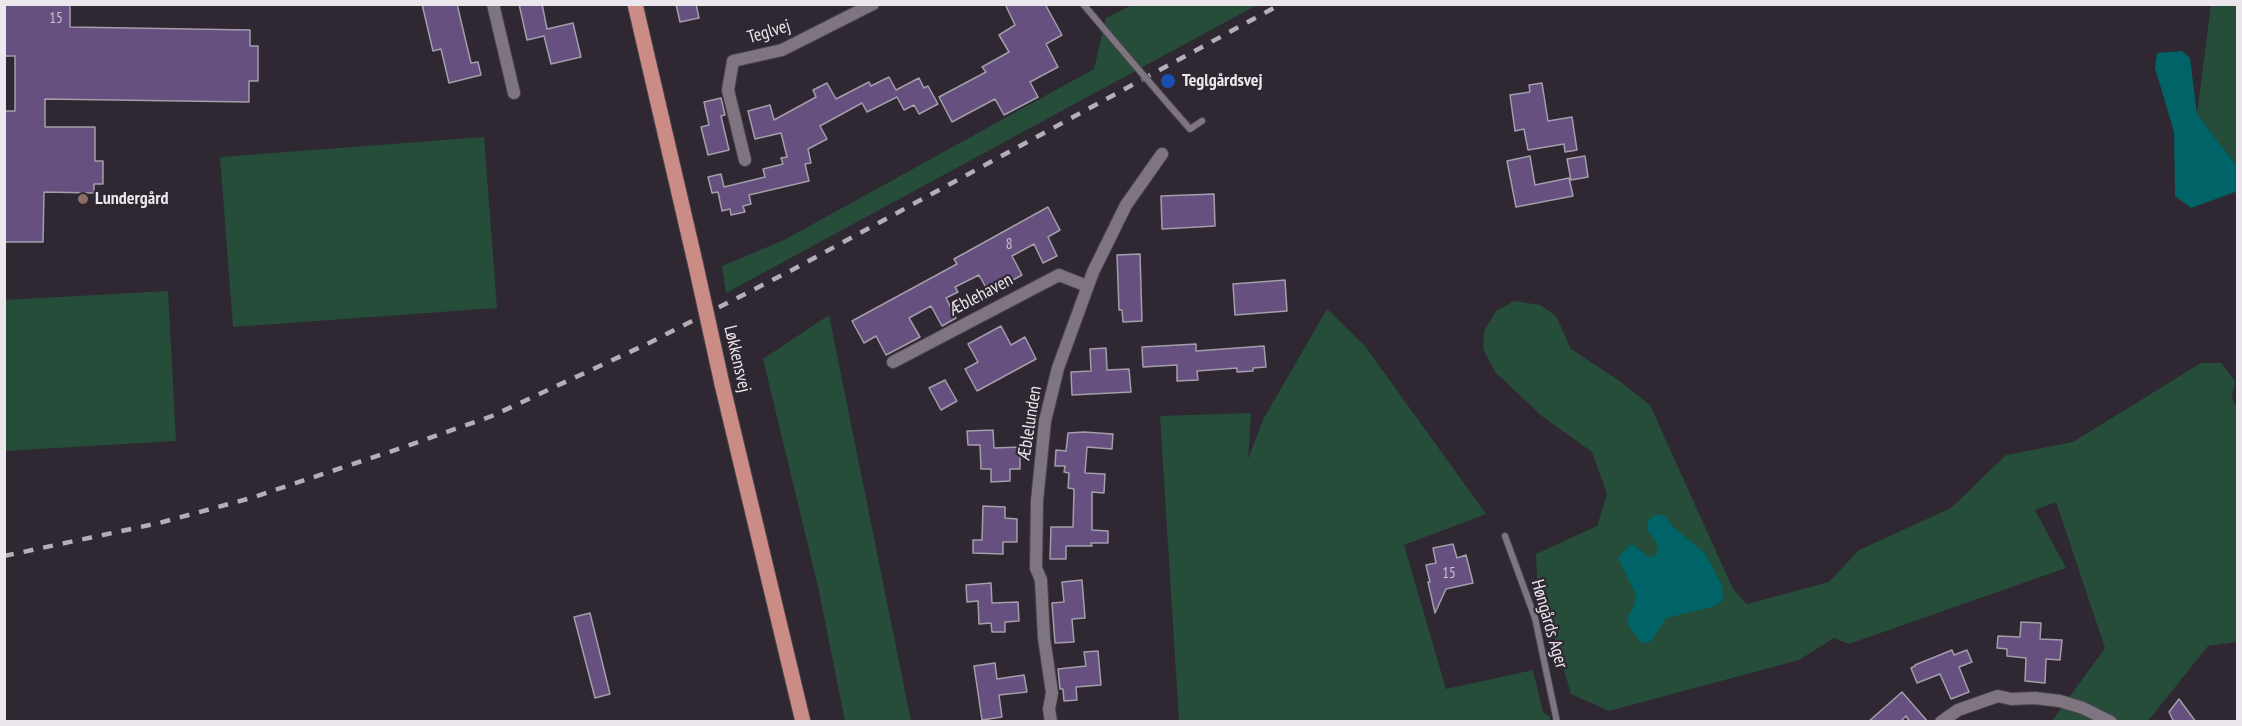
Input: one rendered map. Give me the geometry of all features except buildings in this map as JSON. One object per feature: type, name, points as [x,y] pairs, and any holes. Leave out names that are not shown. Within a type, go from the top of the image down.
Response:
[{"type":"main road","name":"Løkkensvej","points":[[635,4],[803,722]]},
{"type":"street","points":[[493,4],[514,93]]},
{"type":"street","name":"Teglvej","points":[[745,160],[728,90],[733,61],[782,50],[873,4]]},
{"type":"street","name":"Æblelunden","points":[[1051,722],[1048,709],[1052,693],[1044,638],[1041,580],[1036,568],[1037,501],[1045,421],[1058,368],[1088,286],[1112,231],[1126,205],[1162,154]]},
{"type":"street","name":"Æblehaven","points":[[893,362],[1059,275],[1088,286]]},
{"type":"street","points":[[1941,722],[1958,710],[1998,696],[2011,699],[2035,698],[2060,701],[2083,708],[2111,722]]},
{"type":"lane","points":[[1083,4],[1190,129],[1202,121]]},
{"type":"lane","name":"Høngårds Ager","points":[[1504,536],[1535,618],[1557,722]]},
{"type":"green space","points":[[1132,5],[1257,5],[726,293],[722,266],[784,240],[1094,69],[1106,18]]},
{"type":"green space","points":[[2211,5],[2237,5],[2237,193],[2235,192],[2235,164],[2197,114]]},
{"type":"green space","points":[[484,137],[497,308],[233,327],[220,157]]},
{"type":"green space","points":[[168,291],[176,441],[5,451],[5,300]]},
{"type":"green space","points":[[1514,301],[1540,305],[1556,316],[1571,349],[1618,380],[1650,405],[1733,589],[1747,604],[1829,582],[1859,550],[1951,508],[2006,455],[2073,442],[2201,363],[2221,363],[2235,381],[2232,398],[2237,409],[2237,642],[2208,646],[2148,721],[2052,721],[2105,648],[2056,502],[2035,510],[2066,568],[1849,644],[1834,638],[1799,660],[1609,711],[1571,694],[1537,579],[1536,554],[1597,526],[1607,494],[1592,452],[1543,417],[1496,373],[1483,349],[1484,331],[1496,311]]},
{"type":"green space","points":[[1327,309],[1365,346],[1486,514],[1404,545],[1446,689],[1533,670],[1543,712],[1550,717],[1550,721],[1179,721],[1160,416],[1251,413],[1248,459],[1264,418]]},
{"type":"green space","points":[[829,315],[911,721],[845,721],[819,591],[763,359]]},
{"type":"water","points":[[2182,51],[2190,58],[2197,114],[2235,164],[2235,192],[2191,208],[2175,196],[2174,132],[2155,68],[2157,53]]},
{"type":"water","points":[[1655,515],[1664,515],[1673,527],[1705,553],[1722,585],[1723,600],[1715,606],[1666,618],[1651,641],[1643,644],[1629,627],[1628,617],[1634,607],[1636,595],[1618,558],[1630,545],[1634,545],[1648,557],[1655,556],[1658,552],[1656,541],[1648,531],[1648,520]]},
{"type":"railway","points":[[4,556],[159,523],[251,498],[492,416],[647,344],[792,270],[1281,4]]},
{"type":"place","name":"Teglgårdsvej","points":[[1168,81]]},
{"type":"place","name":"Lundergård","points":[[83,199]]}]
